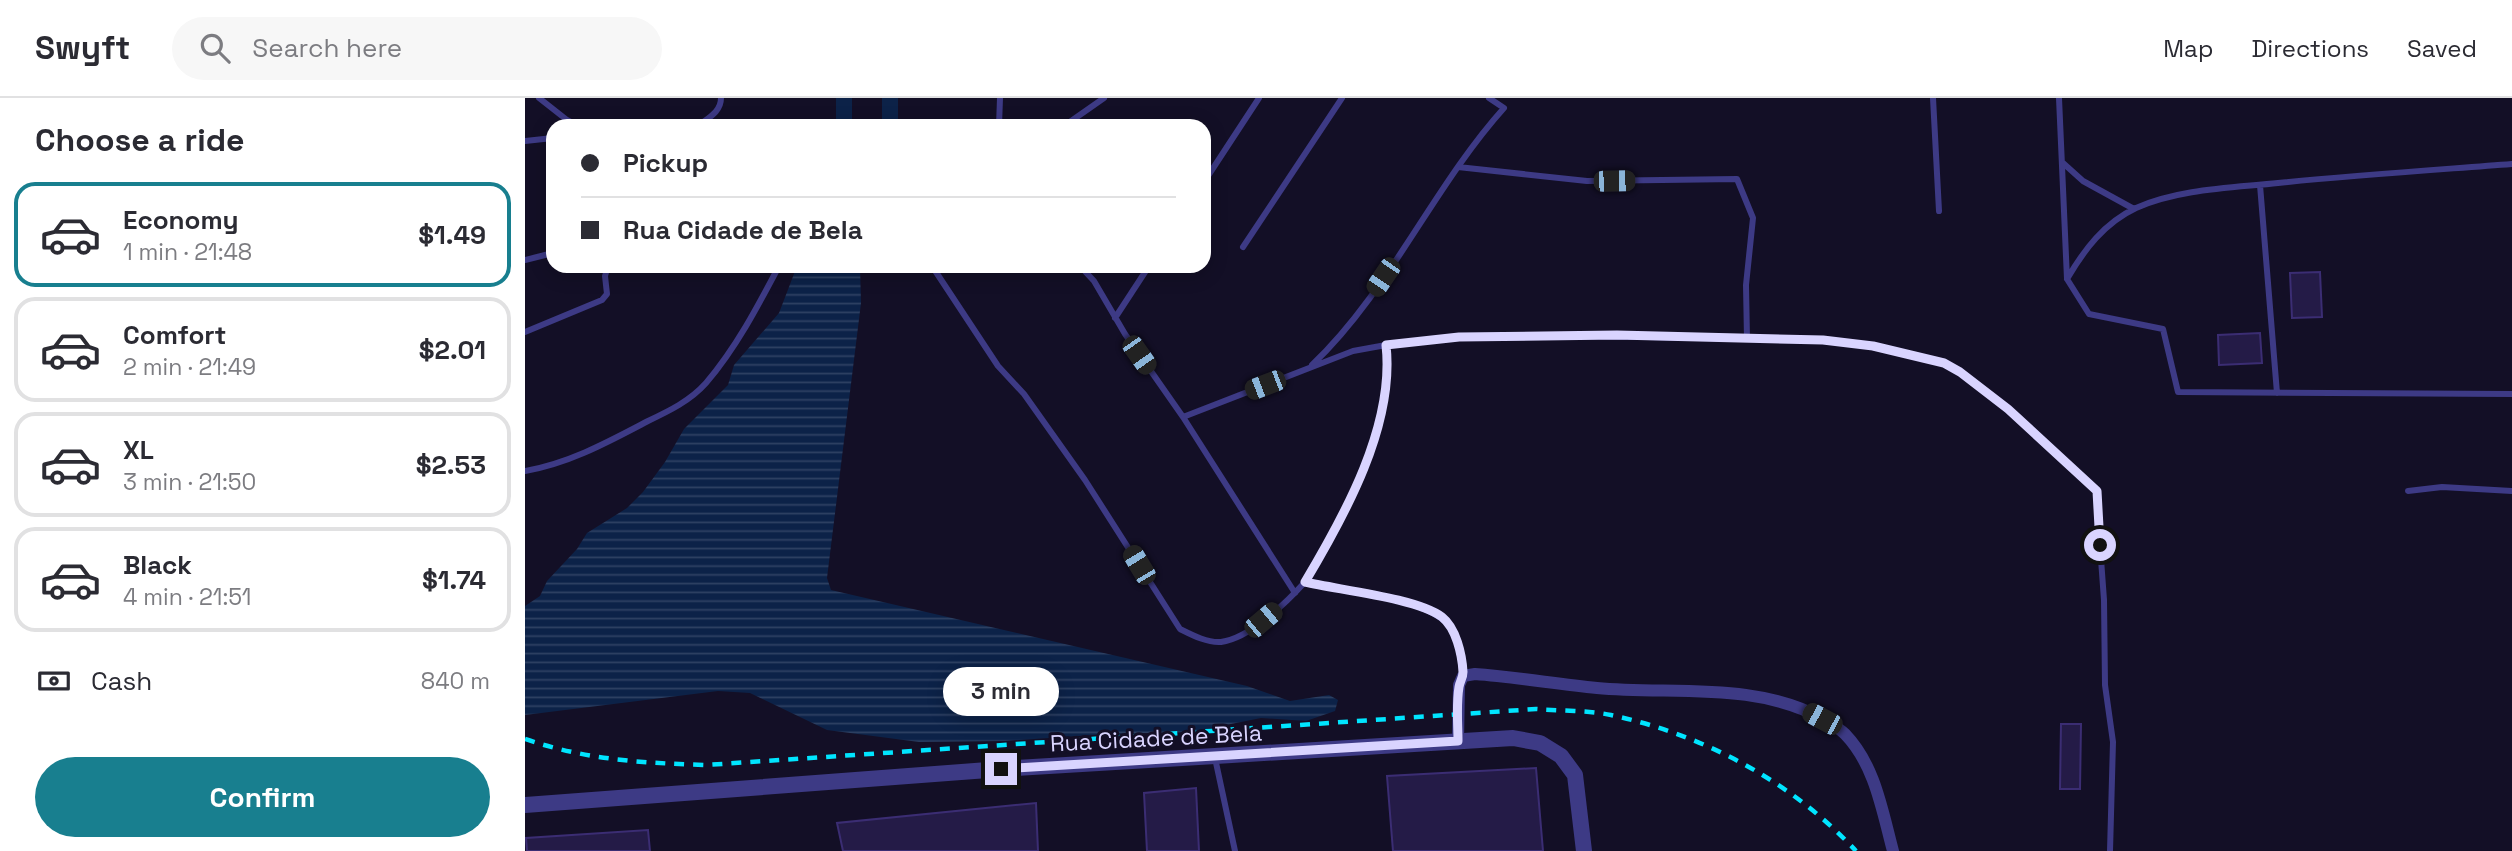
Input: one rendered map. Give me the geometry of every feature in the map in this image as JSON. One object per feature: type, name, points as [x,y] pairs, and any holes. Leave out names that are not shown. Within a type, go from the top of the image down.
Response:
[{"type":"street","points":[[1458,741],[1459,685],[1463,676],[1486,675],[1599,688],[1768,698],[1802,708],[1843,731],[1868,768],[1893,851]]},
{"type":"street","name":"Rua Cidade de Bela","points":[[525,805],[1001,769],[1513,738],[1540,743],[1561,756],[1575,775],[1584,851]]},
{"type":"lane","points":[[539,98],[566,119]]},
{"type":"lane","points":[[707,119],[721,104],[721,98]]},
{"type":"lane","points":[[999,119],[1000,98]]},
{"type":"lane","points":[[1074,119],[1104,98]]},
{"type":"lane","points":[[1211,172],[1259,98]]},
{"type":"lane","points":[[1243,247],[1342,98]]},
{"type":"lane","points":[[1308,369],[1333,345],[1357,314],[1458,167],[1504,108],[1489,98]]},
{"type":"lane","points":[[1933,98],[1939,211]]},
{"type":"lane","points":[[2059,98],[2067,279],[2089,314],[2163,329],[2178,392],[2512,394]]},
{"type":"lane","points":[[525,141],[546,139]]},
{"type":"lane","points":[[2063,162],[2083,181],[2134,209]]},
{"type":"lane","points":[[2067,279],[2082,252],[2106,227],[2134,209],[2193,192],[2404,171],[2512,164]]},
{"type":"lane","points":[[1458,167],[1587,181],[1737,179],[1753,218],[1746,285],[1747,338]]},
{"type":"lane","points":[[2260,185],[2277,393]]},
{"type":"lane","points":[[525,260],[546,256]]},
{"type":"lane","points":[[525,332],[602,300],[607,294],[606,273]]},
{"type":"lane","points":[[525,471],[583,455],[685,402],[705,385],[718,367],[752,317],[775,273]]},
{"type":"lane","points":[[937,273],[998,366],[1024,394],[1085,480],[1180,629],[1199,638],[1220,642],[1239,636],[1295,593],[1305,582],[1343,518],[1359,484],[1384,403],[1389,366],[1386,345]]},
{"type":"lane","points":[[1087,273],[1183,417],[1295,593]]},
{"type":"lane","points":[[1115,318],[1144,273]]},
{"type":"lane","points":[[1183,417],[1353,351],[1459,337],[1529,335],[1847,342],[1944,363],[2008,409],[2097,491],[2104,600],[2105,685],[2113,742],[2111,851]]},
{"type":"lane","points":[[2407,491],[2442,487],[2512,491]]},
{"type":"lane","points":[[1305,582],[1392,599],[1428,610],[1442,618],[1451,628],[1458,647],[1463,676]]},
{"type":"lane","points":[[1215,758],[1235,851]]},
{"type":"water","points":[[794,273],[860,273],[861,303],[827,578],[831,590],[1247,686],[1290,701],[1329,695],[1338,700],[1335,711],[1306,721],[1261,718],[1191,732],[1005,741],[919,742],[827,730],[750,693],[718,691],[525,715],[525,606],[540,596],[547,581],[577,549],[587,533],[627,508],[643,492],[684,429],[728,385],[734,365],[779,313]]},
{"type":"building","points":[[2320,272],[2322,317],[2292,318],[2290,273]]},
{"type":"building","points":[[2260,333],[2262,363],[2219,365],[2218,335]]},
{"type":"building","points":[[2061,724],[2081,724],[2080,789],[2060,789]]},
{"type":"building","points":[[1536,768],[1543,851],[1393,851],[1387,776]]},
{"type":"building","points":[[1196,788],[1199,851],[1147,851],[1144,793]]},
{"type":"building","points":[[1036,803],[1038,851],[843,851],[837,823]]},
{"type":"building","points":[[648,830],[650,851],[527,851],[526,838]]},
{"type":"waterway","points":[[844,98],[844,119]]},
{"type":"waterway","points":[[890,98],[890,119]]},
{"type":"railway","points":[[525,739],[593,756],[706,765],[1536,709],[1583,711],[1646,724],[1712,748],[1744,764],[1803,803],[1856,851]]},
{"type":"route","points":[[1001,769],[1336,751],[1458,741],[1459,685],[1463,676],[1458,647],[1451,628],[1442,618],[1428,610],[1392,599],[1305,582],[1325,551],[1359,484],[1384,403],[1389,366],[1386,345],[1459,337],[1529,335],[1823,340],[1873,346],[1944,363],[2008,409],[2097,491],[2100,545]]}]
